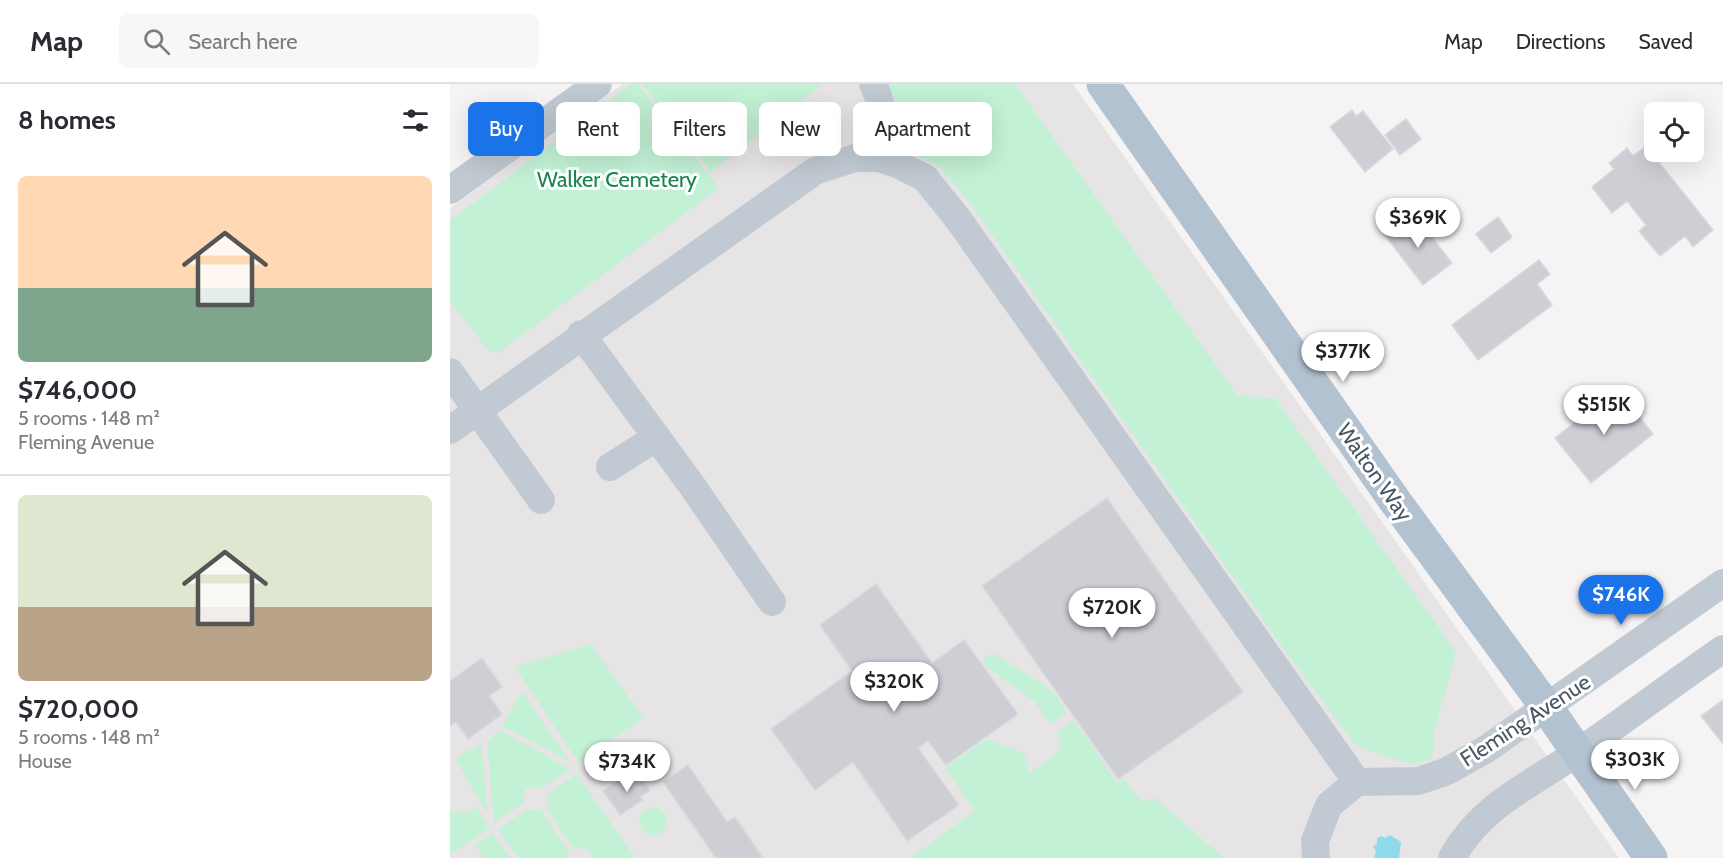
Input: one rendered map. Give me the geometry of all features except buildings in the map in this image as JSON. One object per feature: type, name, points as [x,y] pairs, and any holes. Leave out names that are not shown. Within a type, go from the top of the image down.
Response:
[{"type":"main road","name":"Walton Way","points":[[1103,84],[1395,501],[1547,708],[1651,858]]},
{"type":"street","points":[[450,190],[598,84]]},
{"type":"street","points":[[873,84],[880,98],[884,134],[879,158]]},
{"type":"street","points":[[450,430],[581,334],[815,171],[855,158],[879,158],[925,178],[958,219],[1357,782],[1329,805],[1315,841],[1316,858]]},
{"type":"street","points":[[581,334],[657,437],[772,602]]},
{"type":"street","points":[[450,372],[541,500]]},
{"type":"street","points":[[610,467],[657,437]]},
{"type":"street","name":"Fleming Avenue","points":[[1357,782],[1418,781],[1445,772],[1485,750],[1547,708],[1723,583]]},
{"type":"street","points":[[1453,858],[1469,830],[1483,814],[1577,752],[1723,648]]},
{"type":"shaded area","points":[[623,84],[1073,84],[1619,858],[450,858],[450,208],[523,156],[544,156],[544,141],[556,132],[556,156],[640,156],[640,102],[598,102]]},
{"type":"green space","name":"Walker Cemetery","points":[[631,84],[638,84],[652,102],[652,156],[694,156],[719,188],[498,353],[488,350],[450,301],[450,221],[536,156],[544,156],[544,150],[556,141],[556,156],[640,156],[640,102],[607,102]]},
{"type":"green space","points":[[642,84],[822,84],[799,102],[759,102],[759,134],[747,143],[747,102],[656,102]]},
{"type":"green space","points":[[884,84],[1015,84],[1238,396],[1275,398],[1456,652],[1434,733],[1432,759],[1414,765],[1356,746],[1287,653],[964,195],[940,167],[919,156],[992,156],[992,102],[887,102]]},
{"type":"green space","points":[[698,156],[731,156],[711,172]]},
{"type":"green space","points":[[591,644],[643,718],[579,763],[515,667]]},
{"type":"green space","points":[[993,653],[1044,685],[1057,696],[1066,713],[1050,724],[1034,701],[984,665],[983,660]]},
{"type":"green space","points":[[522,692],[570,762],[502,726]]},
{"type":"green space","points":[[1073,720],[1117,782],[1124,779],[1140,800],[1146,802],[1154,797],[1224,858],[910,858],[975,811],[945,768],[987,739],[1024,753],[1030,773],[1057,753],[1061,744],[1057,732]]},
{"type":"green space","points":[[501,731],[570,769],[543,787],[528,787],[524,792],[523,803],[494,823],[487,741]]},
{"type":"green space","points":[[481,743],[488,814],[455,759]]},
{"type":"green space","points":[[577,774],[635,858],[594,858],[586,849],[574,849],[546,807],[549,800],[547,794]]},
{"type":"green space","points":[[476,807],[489,828],[450,855],[450,811],[466,813]]},
{"type":"green space","points":[[653,807],[663,811],[667,821],[663,831],[653,835],[643,831],[639,821],[643,811]]},
{"type":"green space","points":[[528,809],[542,811],[569,852],[565,858],[518,858],[498,829]]},
{"type":"green space","points":[[492,833],[510,858],[484,858],[475,845]]},
{"type":"water","points":[[1390,835],[1401,842],[1399,858],[1374,858],[1376,851],[1373,847],[1377,843],[1377,838]]}]
